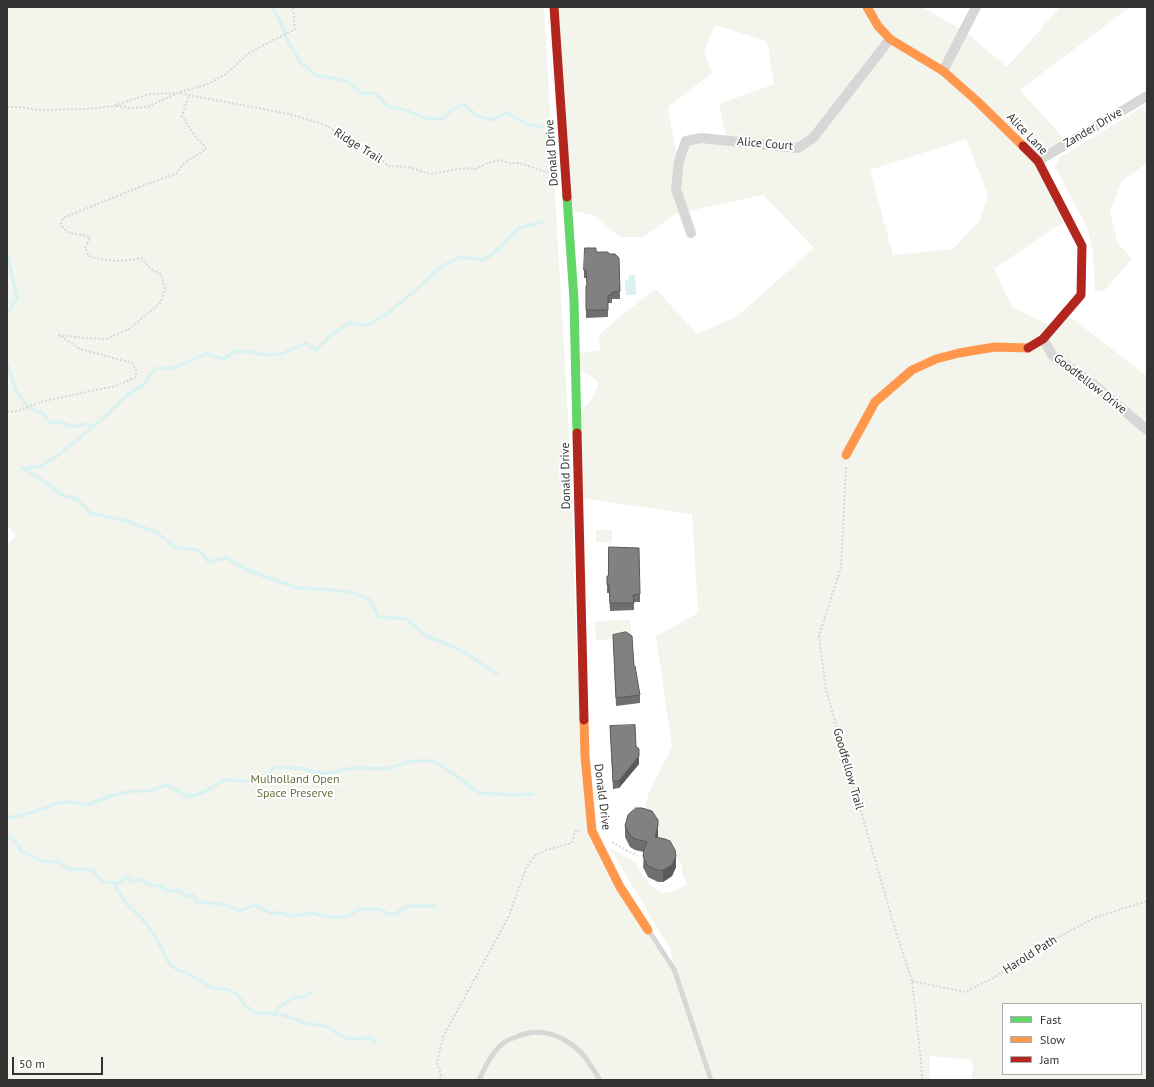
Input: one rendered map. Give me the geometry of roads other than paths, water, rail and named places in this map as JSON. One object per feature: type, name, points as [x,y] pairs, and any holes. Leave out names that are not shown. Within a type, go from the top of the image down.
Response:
[{"type":"street","name":"Donald Drive","points":[[554,7],[574,300],[585,756],[592,831],[620,887],[648,930]]},
{"type":"street","name":"Alice Lane","points":[[867,7],[878,26],[890,39],[943,71],[977,101],[1038,160],[1082,246],[1081,295],[1042,339]]},
{"type":"street","points":[[943,71],[976,7]]},
{"type":"street","name":"Alice Court","points":[[691,233],[676,190],[679,161],[686,141],[701,138],[798,148],[813,138],[890,39]]},
{"type":"street","name":"Zander Drive","points":[[1038,160],[1147,96]]},
{"type":"street","points":[[846,455],[875,402],[912,370],[936,360],[959,353],[996,347],[1029,348],[1042,339]]},
{"type":"street","name":"Goodfellow Drive","points":[[1042,339],[1053,356],[1093,384],[1147,430]]},
{"type":"lane","points":[[648,930],[674,969],[711,1080]]},
{"type":"lane","points":[[479,1080],[493,1054],[505,1042],[527,1032],[547,1032],[572,1045],[588,1061],[600,1080]]},
{"type":"waterway","points":[[272,7],[280,21],[289,44],[301,63],[316,75],[347,81],[363,94],[375,93],[389,107],[406,110],[425,118],[442,119],[453,109],[464,104],[476,115],[491,120],[507,113],[527,124],[542,127]]},
{"type":"waterway","points":[[22,469],[41,466],[57,456],[99,422],[126,396],[144,384],[155,369],[172,368],[207,354],[223,359],[236,351],[266,355],[281,354],[306,343],[316,350],[332,334],[349,323],[368,325],[388,313],[441,267],[460,257],[484,260],[501,247],[519,228],[542,222]]},
{"type":"waterway","points":[[7,253],[17,298],[7,313]]},
{"type":"waterway","points":[[7,363],[17,393],[28,407],[44,414],[50,423],[60,422],[74,427],[85,424],[93,426]]},
{"type":"waterway","points":[[23,469],[41,479],[62,495],[77,499],[90,513],[123,520],[156,532],[175,547],[198,550],[209,562],[226,558],[247,570],[297,588],[351,592],[370,600],[379,617],[406,619],[426,636],[454,647],[497,674]]},
{"type":"waterway","points":[[7,817],[15,817],[56,804],[68,802],[87,805],[110,796],[131,791],[149,791],[167,785],[188,797],[204,792],[225,780],[247,781],[266,774],[277,767],[304,769],[322,774],[353,768],[385,769],[412,761],[433,761],[454,774],[479,793],[511,795],[533,794]]},
{"type":"waterway","points":[[7,836],[17,843],[21,851],[42,861],[58,862],[70,870],[82,869],[93,871],[102,882],[119,883],[127,877],[132,882],[140,879],[150,885],[160,886],[170,892],[179,890],[187,897],[193,895],[198,902],[225,904],[240,911],[255,905],[270,913],[282,913],[291,916],[311,913],[330,917],[346,917],[360,909],[379,909],[389,914],[395,914],[408,906],[435,906]]},
{"type":"waterway","points":[[113,883],[126,903],[144,921],[155,936],[169,963],[178,970],[187,973],[212,988],[227,989],[238,995],[246,1006],[256,1013],[280,1014],[305,1023],[328,1027],[348,1039],[370,1038],[376,1042]]},
{"type":"waterway","points":[[274,1014],[279,1007],[287,1002],[296,997],[302,997],[311,993]]},
{"type":"park label","name":"Mulholland Open Space Preserve","points":[[295,787]]}]
